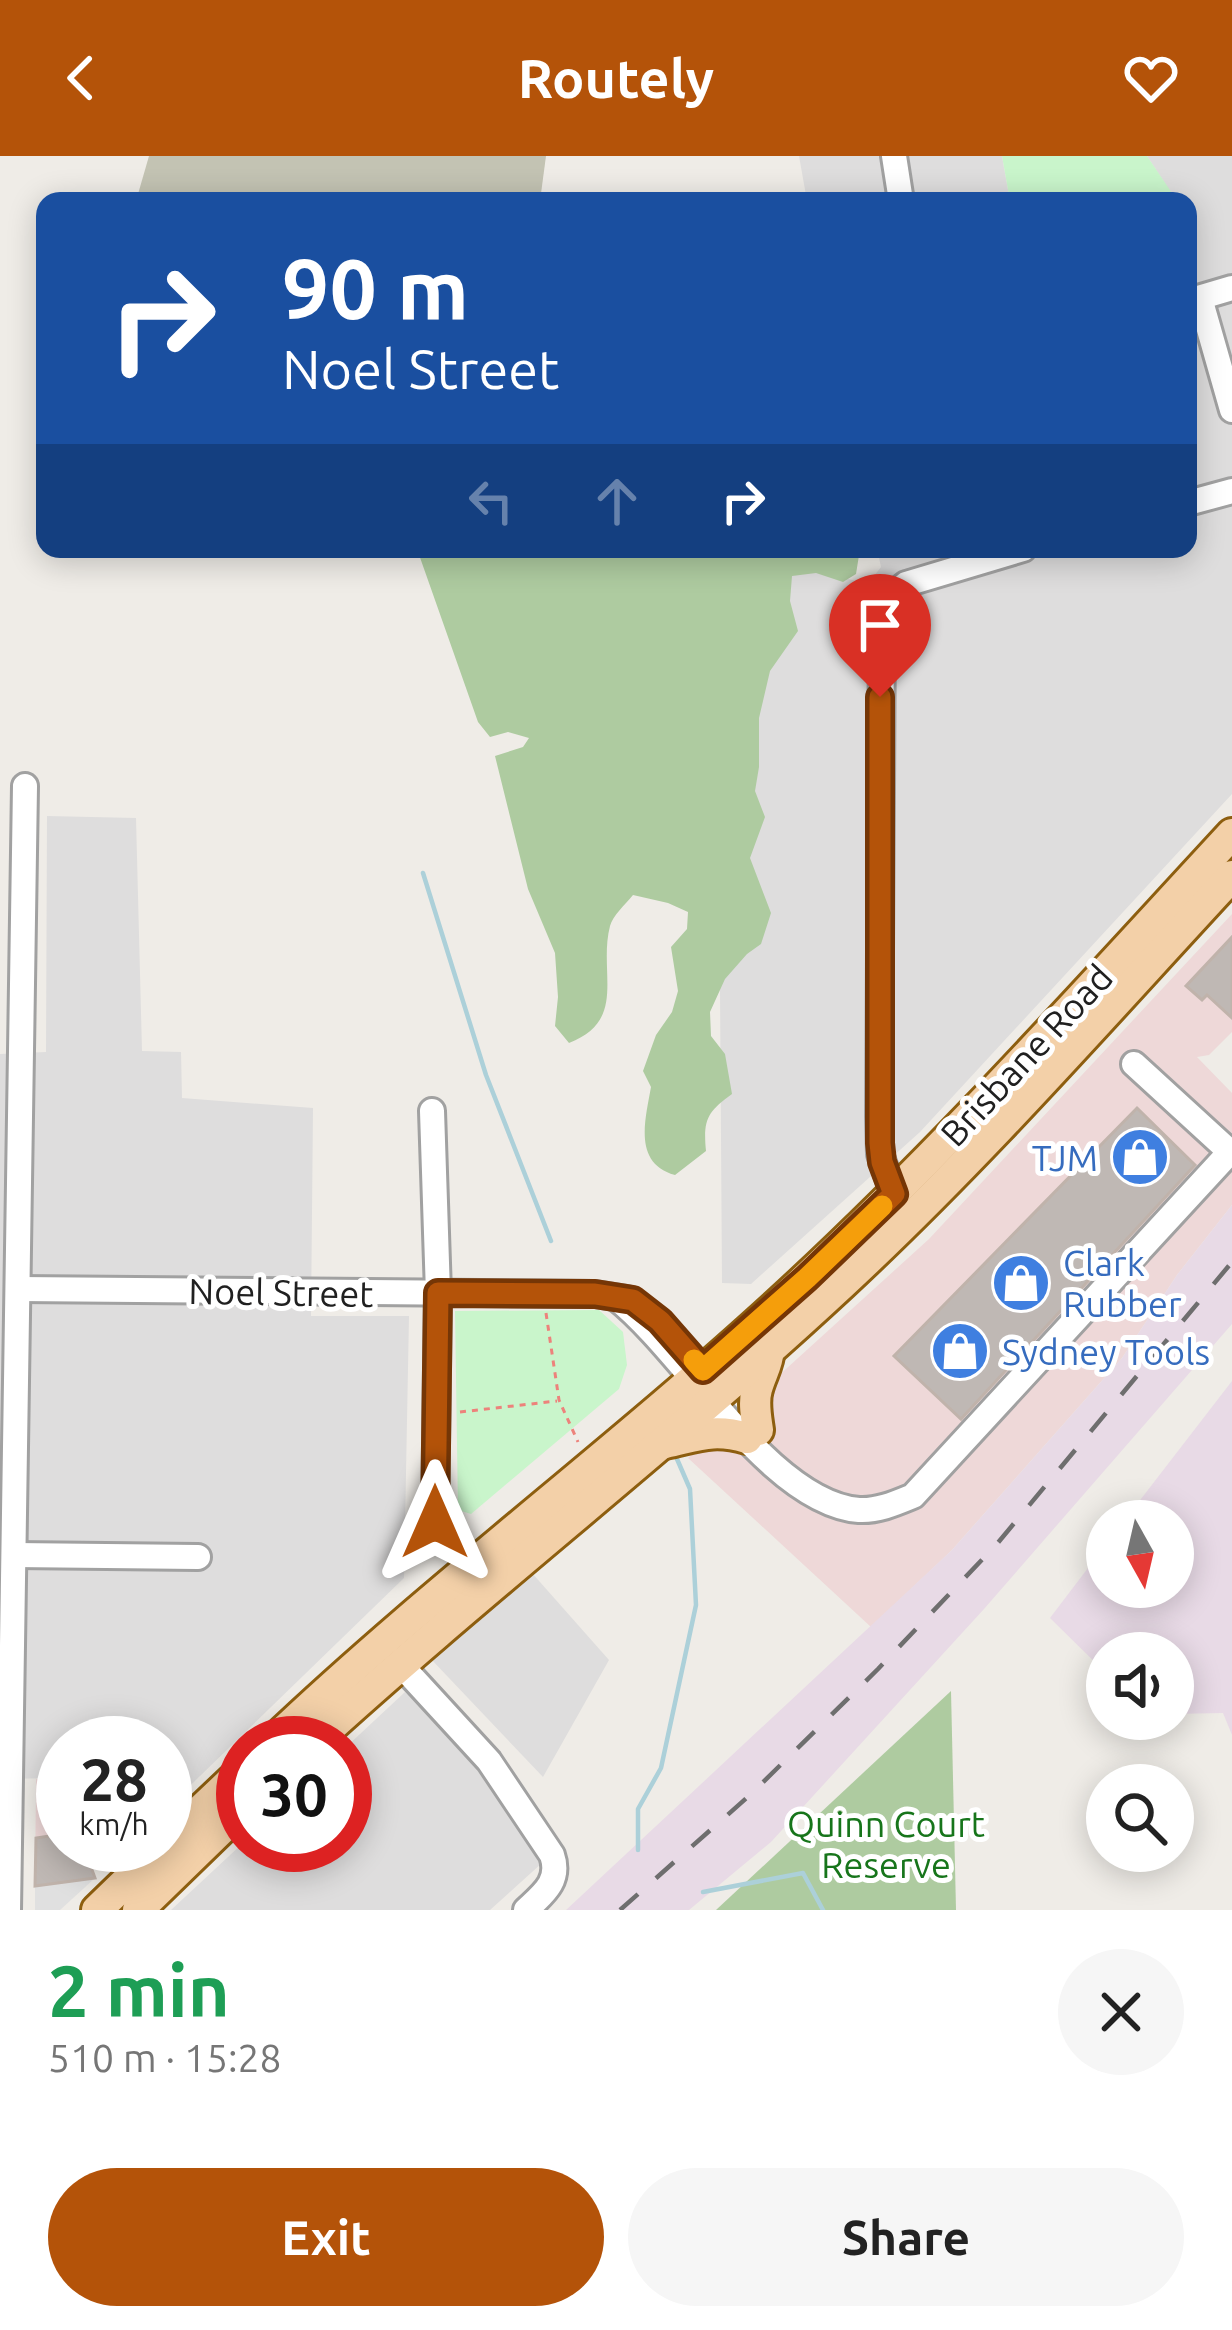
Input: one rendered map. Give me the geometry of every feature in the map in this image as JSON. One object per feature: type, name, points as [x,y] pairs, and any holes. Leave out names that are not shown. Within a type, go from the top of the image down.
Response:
[{"type":"main road","name":"Brisbane Road","points":[[343,1716],[659,1444],[707,1385],[989,1097],[1232,834]]},
{"type":"main road","name":"Brisbane Road","points":[[300,1716],[386,1637],[707,1385],[770,1349],[929,1199],[1232,876]]},
{"type":"main road","points":[[659,1444],[700,1433],[753,1434],[757,1389],[770,1349]]},
{"type":"main road","points":[[192,1819],[216,1795]]},
{"type":"main road","points":[[138,1910],[216,1834]]},
{"type":"main road","points":[[97,1910],[137,1872]]},
{"type":"street","points":[[894,156],[900,192]]},
{"type":"street","points":[[1197,298],[1232,288]]},
{"type":"street","points":[[1197,308],[1232,410]]},
{"type":"street","points":[[1197,501],[1232,491]]},
{"type":"street","points":[[894,1194],[880,1154],[879,1116],[882,624],[896,592],[920,578],[991,558]]},
{"type":"street","points":[[8,1910],[18,1288],[9,1036],[25,786]]},
{"type":"street","name":"Noel Street","points":[[18,1288],[595,1294],[616,1298],[707,1385],[790,1481],[836,1504],[860,1510],[886,1507],[913,1496],[1230,1152],[1134,1064]]},
{"type":"street","points":[[432,1112],[438,1293],[435,1522]]},
{"type":"street","points":[[14,1555],[198,1557]]},
{"type":"street","points":[[400,1664],[488,1761],[552,1856],[553,1881],[526,1910]]},
{"type":"path","points":[[545,1295],[559,1400],[579,1444]]},
{"type":"path","points":[[446,1411],[559,1400]]},
{"type":"shaded area","points":[[149,156],[546,156],[541,192],[139,192]]},
{"type":"shaded area","points":[[799,156],[1002,156],[1008,192],[805,192]]},
{"type":"shaded area","points":[[1147,156],[1232,156],[1232,794],[920,1132],[751,1284],[722,1283],[717,558],[765,558],[868,584],[881,567],[879,558],[1197,558],[1197,192],[1170,192]]},
{"type":"shaded area","points":[[47,816],[136,818],[142,1051],[181,1052],[182,1098],[313,1108],[311,1316],[409,1316],[404,1578],[262,1716],[216,1716],[216,1760],[192,1784],[192,1716],[36,1716],[36,1778],[0,1779],[0,1054],[46,1052]]},
{"type":"shaded area","points":[[1232,914],[1232,1032],[1209,1055],[1197,1057],[1232,1093],[1232,1205],[1177,1275],[1122,1358],[952,1550],[871,1627],[688,1458],[929,1239]]},
{"type":"shaded area","points":[[1232,1205],[1232,1324],[984,1609],[771,1842],[689,1910],[566,1910],[952,1550],[1122,1358],[1177,1275]]},
{"type":"shaded area","points":[[1232,1381],[1232,1735],[1223,1713],[1194,1714],[1194,1632],[1086,1632],[1086,1653],[1050,1618],[1086,1571],[1086,1608],[1194,1608],[1194,1500],[1140,1500]]},
{"type":"shaded area","points":[[532,1573],[609,1660],[543,1777],[430,1658]]},
{"type":"shaded area","points":[[405,1692],[481,1769],[542,1863],[490,1910],[171,1910],[216,1868],[216,1872],[372,1872],[372,1723]]},
{"type":"shaded area","points":[[36,1779],[36,1872],[93,1872],[95,1878],[35,1886]]},
{"type":"shaded area","points":[[95,1878],[60,1910],[35,1910],[35,1886]]},
{"type":"green space","points":[[1002,156],[1147,156],[1171,192],[1008,192]]},
{"type":"green space","points":[[420,558],[859,558],[856,574],[843,582],[816,573],[792,576],[790,601],[798,631],[770,671],[759,718],[755,791],[765,817],[750,858],[771,913],[761,944],[725,979],[710,1012],[711,1036],[725,1054],[732,1094],[708,1118],[706,1151],[675,1175],[662,1169],[647,1151],[651,1087],[643,1071],[678,991],[671,947],[687,929],[688,912],[633,895],[610,926],[607,994],[599,1022],[569,1043],[555,1026],[555,953],[528,889],[495,756],[523,747],[529,738],[508,732],[490,737],[478,722]]},
{"type":"green space","points":[[599,1310],[623,1332],[627,1365],[619,1389],[471,1514],[458,1510],[455,1311]]},
{"type":"green space","name":"Quinn Court Reserve","points":[[951,1691],[956,1910],[716,1910]]},
{"type":"building","points":[[1232,937],[1232,1018],[1207,995],[1202,1000],[1186,986]]},
{"type":"building","points":[[1137,1108],[1195,1165],[961,1419],[894,1356]]},
{"type":"building","points":[[36,1838],[36,1872],[93,1872],[95,1878],[35,1886]]},
{"type":"waterway","points":[[423,873],[486,1075],[551,1241]]},
{"type":"waterway","points":[[638,1850],[638,1809],[661,1768],[696,1605],[690,1489],[677,1459]]},
{"type":"waterway","points":[[703,1892],[803,1873],[823,1910]]},
{"type":"railway","points":[[620,1910],[750,1795],[996,1545],[1232,1262]]},
{"type":"slow traffic","points":[[694,1360],[703,1370],[882,1206]]},
{"type":"place","name":"TJM","points":[[1140,1157]]},
{"type":"place","name":"Clark Rubber","points":[[1021,1283]]},
{"type":"place","name":"Sydney Tools","points":[[960,1351]]},
{"type":"route","points":[[435,1522],[438,1293],[595,1294],[633,1300],[660,1321],[703,1370],[894,1194],[880,1143],[880,697]]}]
